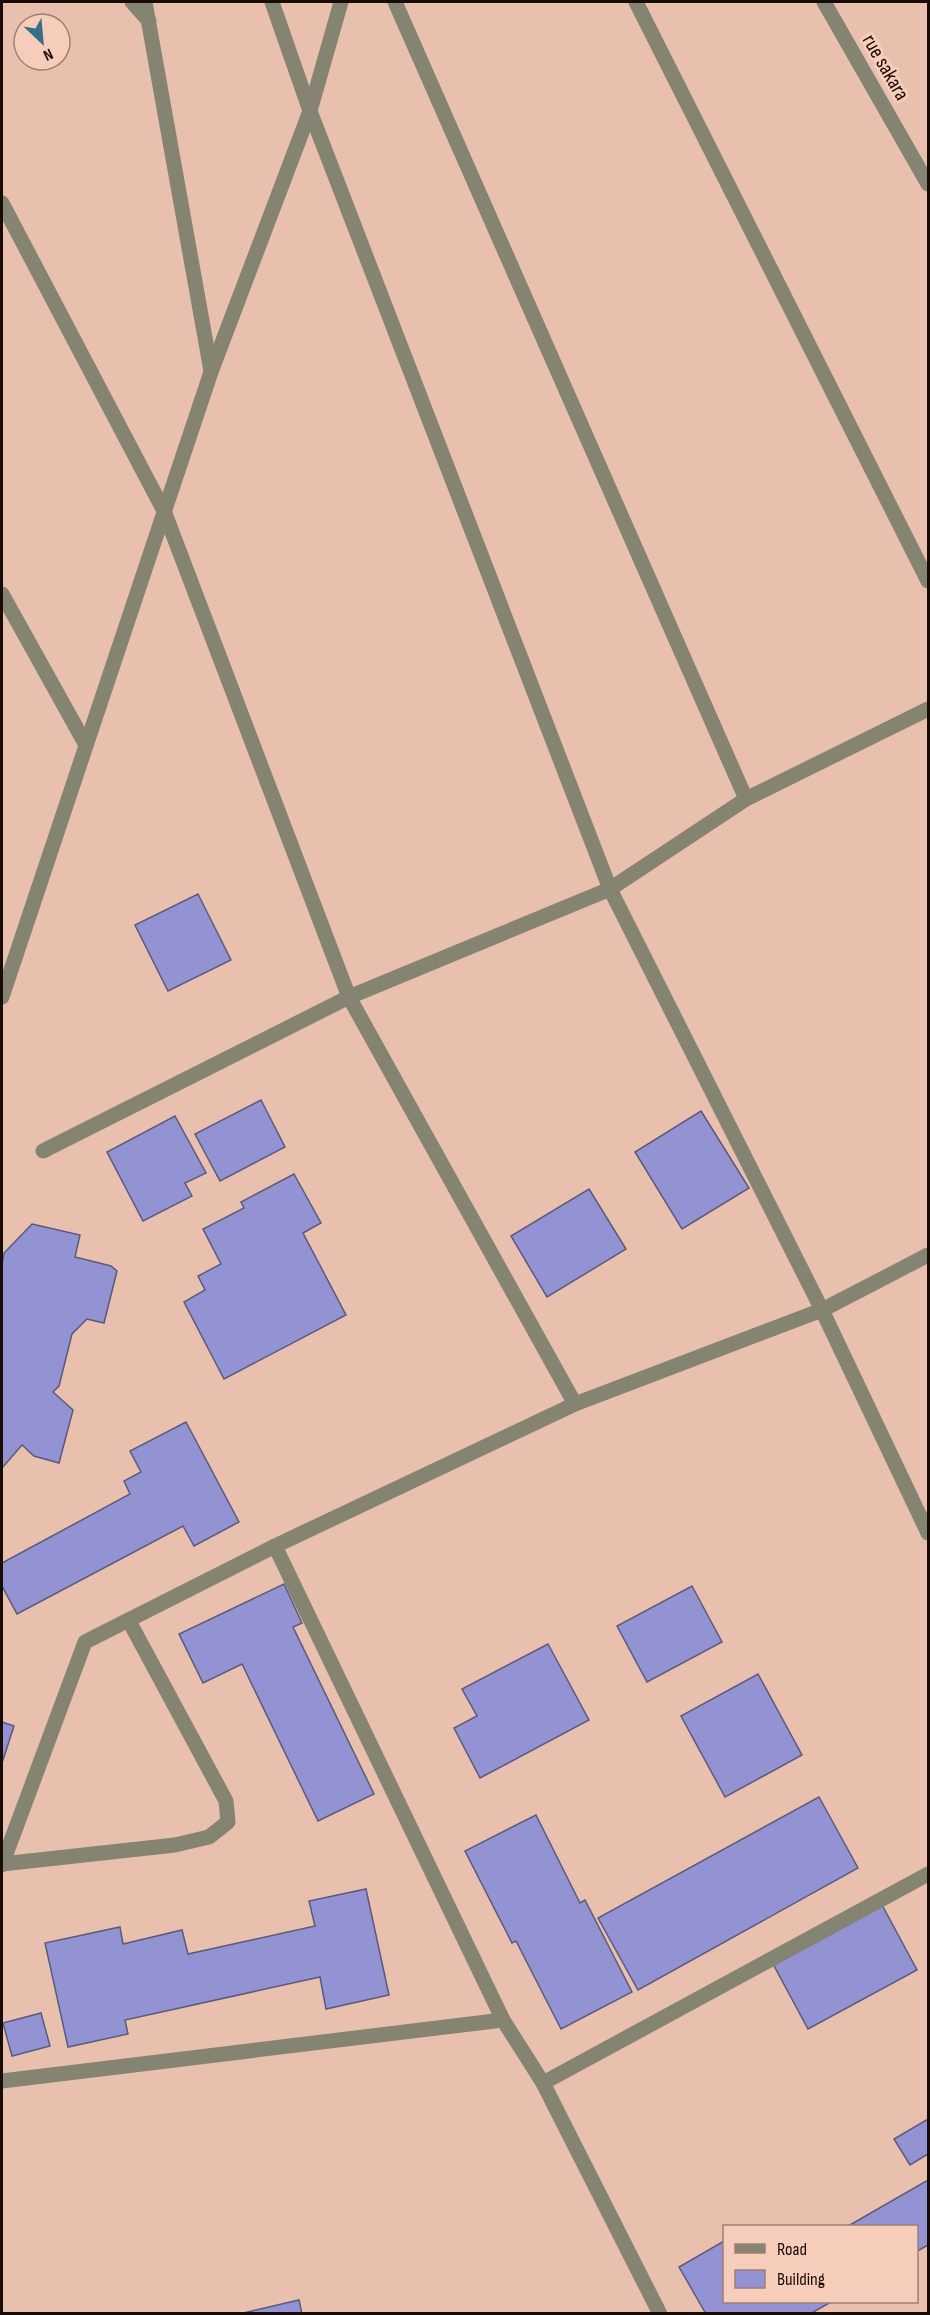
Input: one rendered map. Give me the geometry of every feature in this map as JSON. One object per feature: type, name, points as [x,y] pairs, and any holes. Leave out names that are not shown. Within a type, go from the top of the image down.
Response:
[{"type":"street","points":[[132,2],[149,21]]},
{"type":"street","points":[[146,2],[211,372]]},
{"type":"street","points":[[272,2],[310,111],[610,889],[822,1310],[928,1533]]},
{"type":"street","points":[[2,997],[211,372],[310,111],[341,2]]},
{"type":"street","points":[[395,2],[746,799]]},
{"type":"street","points":[[636,2],[928,581]]},
{"type":"street","name":"rue sakara","points":[[824,2],[928,184]]},
{"type":"street","points":[[2,203],[164,511],[350,997],[575,1404]]},
{"type":"street","points":[[2,594],[86,745]]},
{"type":"street","points":[[43,1151],[350,997],[610,889],[746,799],[928,709]]},
{"type":"street","points":[[129,1621],[226,1801],[228,1822],[209,1837],[175,1845],[2,1864],[85,1642],[275,1546],[575,1404],[822,1310],[928,1255]]},
{"type":"street","points":[[275,1546],[503,2020],[543,2083],[660,2313]]},
{"type":"street","points":[[543,2083],[928,1874]]},
{"type":"street","points":[[2,2081],[503,2020]]},
{"type":"building","points":[[198,894],[231,960],[168,991],[135,925]]},
{"type":"building","points":[[261,1100],[285,1147],[220,1181],[195,1134]]},
{"type":"building","points":[[701,1111],[749,1188],[682,1229],[635,1152]]},
{"type":"building","points":[[175,1116],[206,1173],[185,1183],[192,1196],[143,1221],[107,1152]]},
{"type":"building","points":[[294,1174],[321,1223],[303,1233],[346,1315],[224,1379],[184,1302],[205,1290],[198,1276],[221,1264],[203,1229],[244,1208],[241,1202]]},
{"type":"building","points":[[589,1189],[626,1249],[547,1297],[511,1236]]},
{"type":"building","points":[[32,1224],[80,1235],[75,1257],[111,1266],[117,1271],[104,1323],[87,1319],[72,1334],[59,1386],[53,1392],[73,1410],[59,1463],[34,1456],[22,1445],[2,1468],[2,1264],[4,1253]]},
{"type":"building","points":[[186,1422],[239,1522],[194,1546],[183,1526],[17,1614],[2,1586],[2,1563],[130,1494],[124,1481],[141,1472],[130,1451]]},
{"type":"building","points":[[284,1584],[302,1623],[293,1627],[374,1794],[318,1821],[242,1664],[203,1683],[179,1634]]},
{"type":"building","points":[[692,1586],[722,1642],[647,1682],[617,1626]]},
{"type":"building","points":[[548,1644],[589,1720],[480,1778],[454,1728],[477,1716],[462,1689]]},
{"type":"building","points":[[758,1674],[802,1755],[725,1797],[681,1716]]},
{"type":"building","points":[[2,1722],[14,1726],[2,1763]]},
{"type":"building","points":[[819,1797],[858,1868],[638,1990],[598,1918]]},
{"type":"building","points":[[536,1815],[580,1903],[585,1900],[632,1992],[561,2029],[516,1941],[512,1943],[465,1851]]},
{"type":"building","points":[[366,1889],[389,1995],[326,2009],[320,1977],[125,2020],[128,2034],[68,2047],[45,1943],[120,1927],[123,1944],[182,1930],[188,1954],[315,1926],[309,1901]]},
{"type":"building","points":[[881,1903],[917,1970],[808,2029],[772,1962]]},
{"type":"building","points":[[41,2013],[50,2046],[12,2056],[3,2023]]},
{"type":"building","points":[[928,2119],[928,2154],[910,2165],[894,2139]]},
{"type":"building","points":[[928,2180],[928,2245],[918,2251],[918,2225],[850,2225]]},
{"type":"building","points":[[723,2242],[723,2303],[829,2303],[810,2314],[706,2314],[679,2267]]},
{"type":"building","points":[[299,2300],[302,2314],[239,2314]]}]
